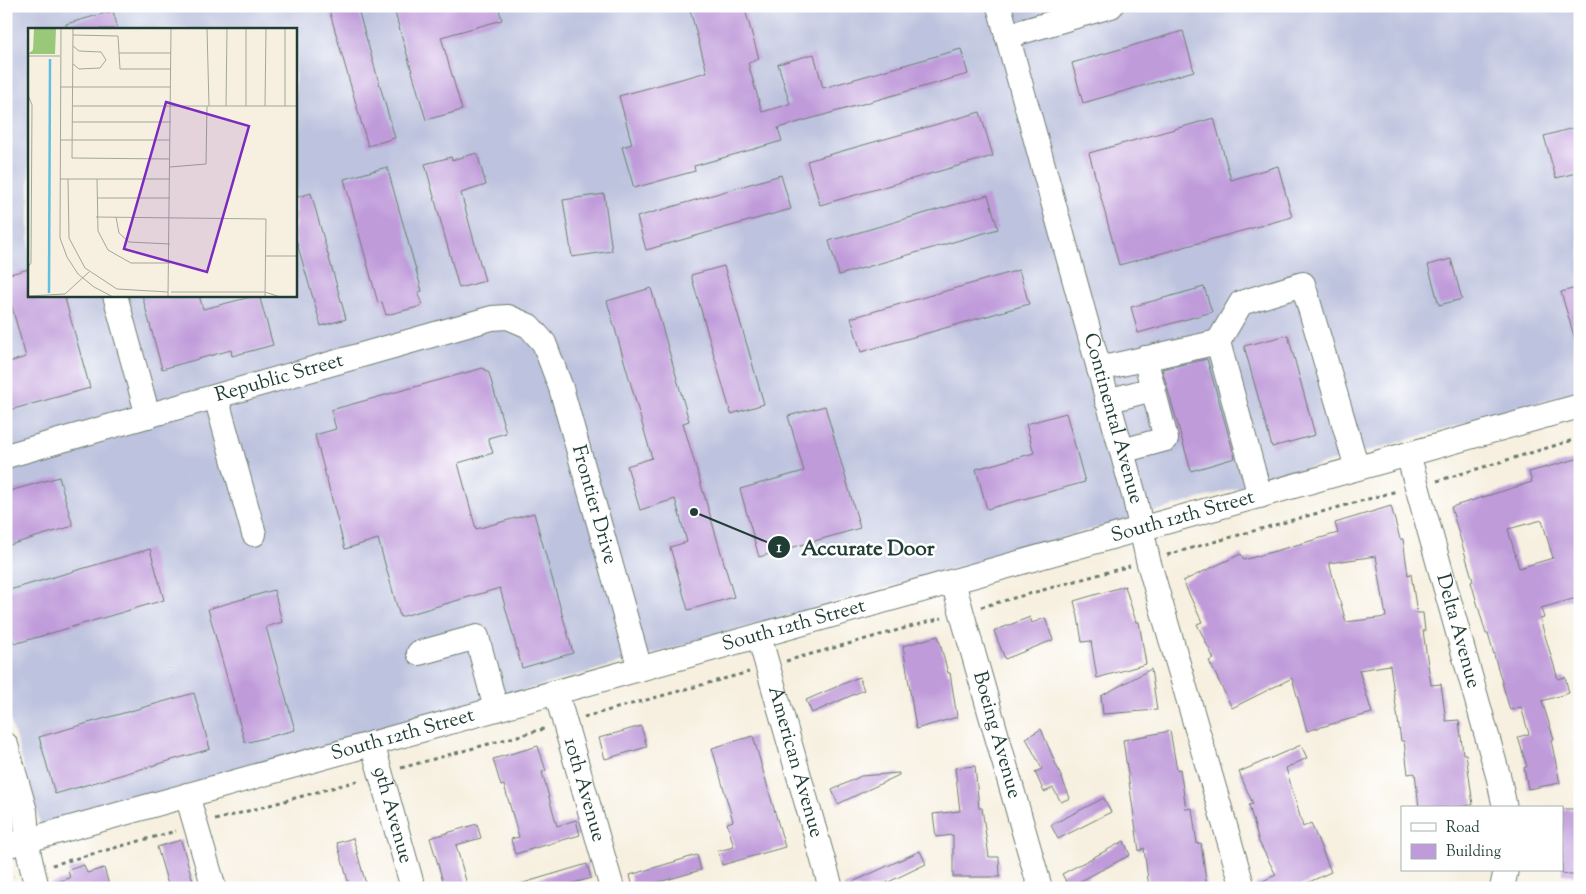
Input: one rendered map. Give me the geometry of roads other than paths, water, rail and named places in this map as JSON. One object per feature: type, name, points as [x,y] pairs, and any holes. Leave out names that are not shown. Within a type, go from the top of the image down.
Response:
[{"type":"street","name":"Continental Avenue","points":[[999,6],[1122,451],[1148,560],[1242,888]]},
{"type":"street","points":[[1007,36],[1111,6]]},
{"type":"street","points":[[1260,496],[1218,342],[1241,303],[1302,284],[1357,468]]},
{"type":"street","points":[[114,296],[148,416]]},
{"type":"street","name":"Republic Street","points":[[6,456],[492,318],[508,317],[529,326],[544,342]]},
{"type":"street","name":"Frontier Drive","points":[[544,342],[561,388],[640,669]]},
{"type":"street","points":[[1099,369],[1218,342]]},
{"type":"street","points":[[1122,451],[1166,439],[1145,358]]},
{"type":"street","points":[[1108,400],[1153,389]]},
{"type":"street","points":[[216,397],[254,534]]},
{"type":"street","name":"South 12th Street","points":[[17,843],[1580,406]]},
{"type":"street","name":"Delta Avenue","points":[[1408,454],[1499,779],[1505,806]]},
{"type":"street","name":"Boeing Avenue","points":[[953,582],[1040,888]]},
{"type":"street","points":[[419,653],[477,636],[496,709]]},
{"type":"street","name":"American Avenue","points":[[759,636],[831,888]]},
{"type":"street","name":"10th Avenue","points":[[556,692],[612,888]]},
{"type":"street","name":"9th Avenue","points":[[372,743],[413,888]]},
{"type":"street","points":[[6,745],[12,786],[25,811],[17,843],[34,879]]},
{"type":"street","points":[[187,795],[214,888]]},
{"type":"street","points":[[1502,888],[1506,872]]},
{"type":"place","name":"Accurate Door","points":[[694,512]]}]
